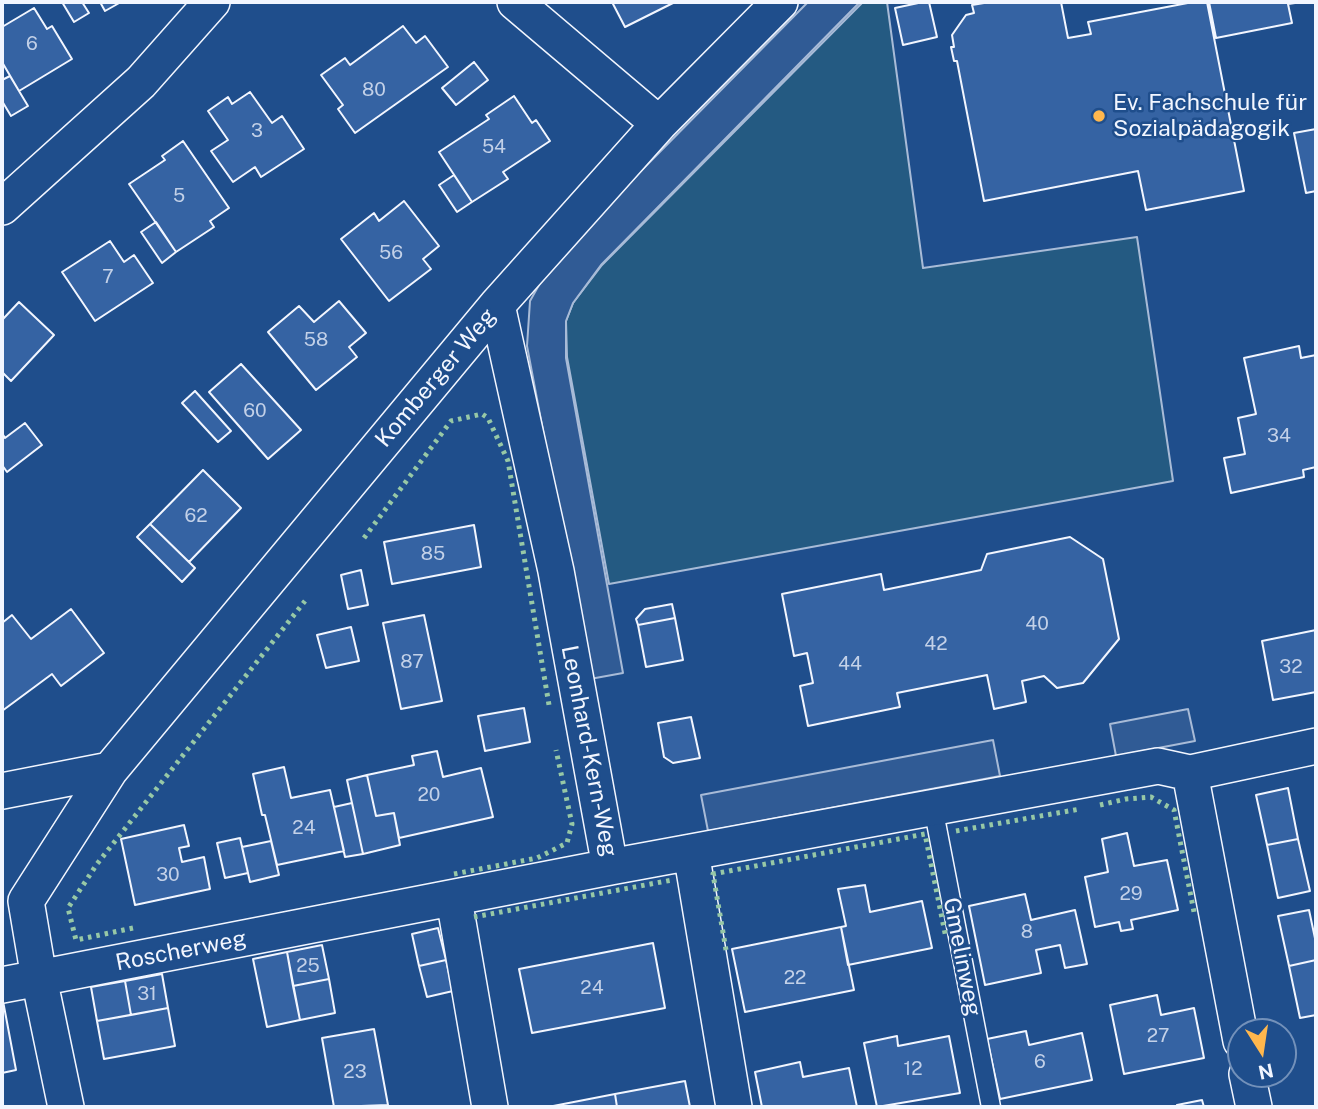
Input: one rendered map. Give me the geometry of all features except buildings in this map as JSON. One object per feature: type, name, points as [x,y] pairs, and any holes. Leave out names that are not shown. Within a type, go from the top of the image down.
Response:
[{"type":"street","points":[[2,207],[141,82],[212,2]]},
{"type":"street","points":[[516,2],[659,124]]},
{"type":"street","name":"Komberger Weg","points":[[39,978],[26,901],[110,770],[497,305],[659,124],[780,2]]},
{"type":"street","name":"Leonhard-Kern-Weg","points":[[497,305],[556,571],[610,867],[1158,766],[1190,773],[1316,746]]},
{"type":"street","points":[[2,791],[110,770]]},
{"type":"street","points":[[1190,773],[1237,1018]]},
{"type":"street","points":[[691,852],[734,1107]]},
{"type":"street","name":"Roscherweg","points":[[39,978],[610,867]]},
{"type":"street","points":[[454,899],[490,1107]]},
{"type":"street","points":[[2,985],[39,978],[66,1107]]},
{"type":"street","points":[[1250,1088],[1254,1107]]},
{"type":"lane","name":"Gmelinweg","points":[[933,807],[991,1107]]},
{"type":"shaded area","points":[[808,2],[860,2],[601,265],[573,303],[566,321],[566,358],[623,673],[590,679],[527,346],[530,301],[553,260]]},
{"type":"shaded area","points":[[863,2],[887,2],[923,268],[1137,237],[1173,481],[609,584],[567,357],[566,321],[573,303],[602,265]]},
{"type":"shaded area","points":[[1188,709],[1195,741],[1116,756],[1110,724]]},
{"type":"shaded area","points":[[993,740],[1000,776],[708,831],[701,795]]},
{"type":"hedge","points":[[364,538],[451,421],[482,414],[488,418],[508,461],[549,705]]},
{"type":"hedge","points":[[133,928],[76,940],[68,908],[97,864],[305,601]]},
{"type":"hedge","points":[[454,874],[537,858],[567,843],[572,824],[556,750]]},
{"type":"hedge","points":[[1100,805],[1151,797],[1174,810],[1194,912]]},
{"type":"hedge","points":[[956,831],[1080,809]]},
{"type":"hedge","points":[[726,950],[713,874],[925,834],[946,938]]},
{"type":"hedge","points":[[474,917],[672,880]]},
{"type":"place","name":"Ev. Fachschule für Sozialpädagogik","points":[[1099,116]]}]
